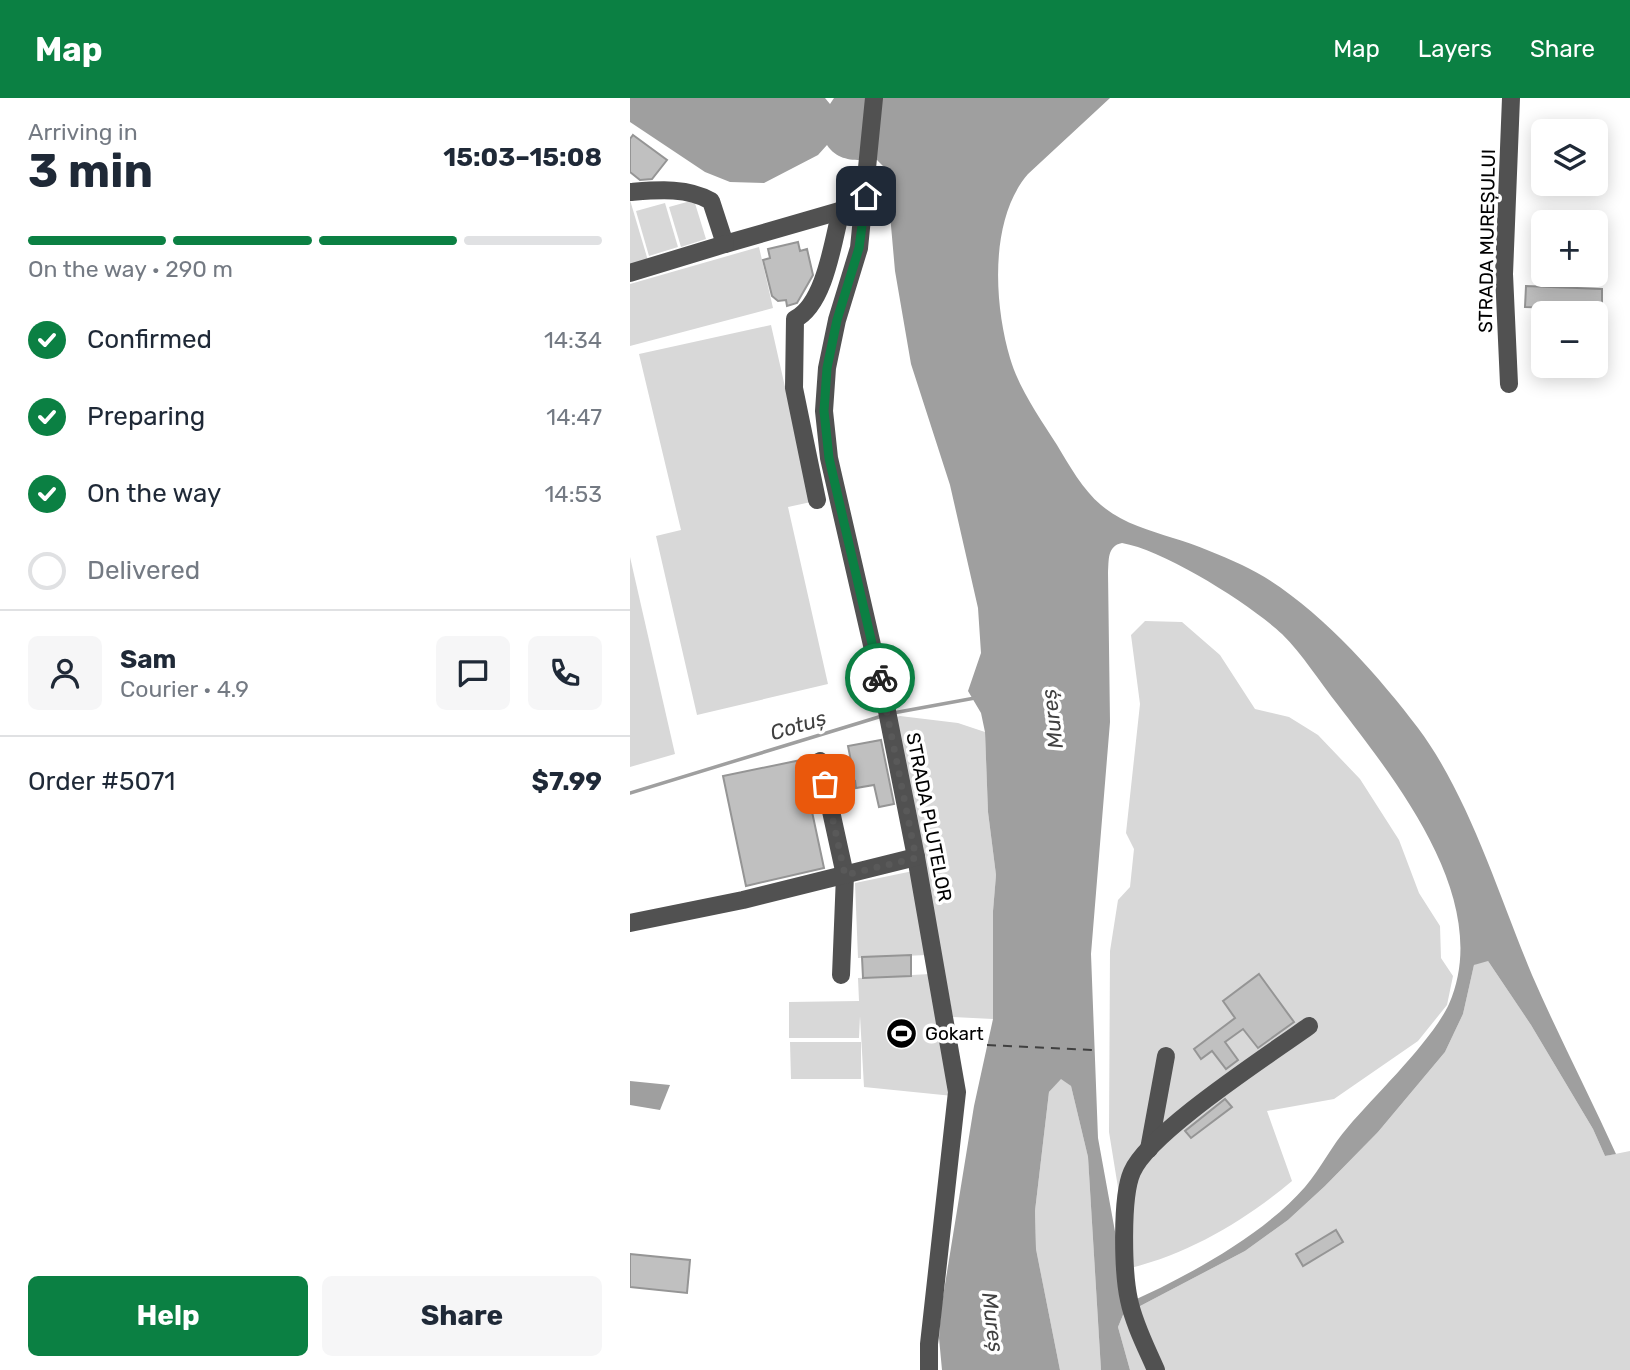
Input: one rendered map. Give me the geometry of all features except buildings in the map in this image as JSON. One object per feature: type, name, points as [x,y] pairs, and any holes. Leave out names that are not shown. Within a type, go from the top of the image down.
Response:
[{"type":"street","name":"STRADA PLUTELOR","points":[[874,98],[859,248],[837,320],[827,368],[824,411],[829,458],[890,724],[951,1045],[957,1092],[929,1344],[929,1370]]},
{"type":"street","name":"STRADA MUREȘULUI","points":[[1508,384],[1505,296],[1511,98]]},
{"type":"street","points":[[630,192],[678,191],[700,194],[711,201],[725,244]]},
{"type":"street","points":[[630,273],[853,207],[866,196]]},
{"type":"street","points":[[817,500],[794,388],[794,319],[812,305],[820,287],[841,210]]},
{"type":"street","points":[[1505,296],[1524,295]]},
{"type":"street","points":[[820,761],[845,875],[841,975]]},
{"type":"street","points":[[630,923],[916,858]]},
{"type":"street","points":[[1156,1370],[1128,1298],[1124,1217],[1132,1172],[1149,1149],[1171,1128],[1309,1026]]},
{"type":"street","points":[[1149,1149],[1166,1056]]},
{"type":"shaded area","points":[[630,200],[649,264],[630,269]]},
{"type":"shaded area","points":[[694,200],[706,239],[681,247],[669,207]]},
{"type":"shaded area","points":[[665,203],[678,247],[649,256],[636,211]]},
{"type":"shaded area","points":[[759,247],[773,308],[630,346],[630,284]]},
{"type":"shaded area","points":[[771,325],[811,502],[788,507],[828,684],[697,715],[656,536],[681,530],[639,354]]},
{"type":"shaded area","points":[[630,557],[675,754],[630,767]]},
{"type":"shaded area","points":[[1145,621],[1182,622],[1220,655],[1255,709],[1289,717],[1318,735],[1360,779],[1399,840],[1419,893],[1440,926],[1441,958],[1453,976],[1447,1005],[1418,1041],[1334,1099],[1267,1111],[1292,1181],[1236,1222],[1196,1244],[1131,1268],[1109,1132],[1110,951],[1118,900],[1130,887],[1134,849],[1126,833],[1140,704],[1131,635]]},
{"type":"shaded area","points":[[900,716],[958,723],[985,732],[988,812],[996,875],[993,911],[993,1019],[953,1017],[893,718]]},
{"type":"shaded area","points":[[913,871],[927,955],[858,958],[855,883]]},
{"type":"shaded area","points":[[1488,961],[1531,1025],[1593,1129],[1605,1156],[1630,1151],[1630,1370],[1130,1370],[1118,1327],[1123,1315],[1245,1251],[1288,1220],[1325,1186],[1378,1132],[1445,1052],[1463,1014],[1474,965]]},
{"type":"shaded area","name":"Gokart","points":[[930,974],[953,1096],[864,1087],[860,1016],[859,1038],[789,1038],[789,1002],[859,1001],[858,978]]},
{"type":"shaded area","points":[[790,1042],[861,1042],[861,1079],[791,1079]]},
{"type":"shaded area","points":[[1061,1078],[1071,1086],[1088,1157],[1101,1370],[1060,1370],[1036,1249],[1035,1211],[1049,1092]]},
{"type":"water","name":"Mureș","points":[[630,98],[825,98],[830,104],[834,98],[1110,98],[1028,174],[1015,193],[1006,214],[998,263],[998,288],[1005,336],[1019,381],[1077,477],[1101,505],[1136,525],[1242,565],[1291,595],[1361,659],[1418,728],[1453,784],[1468,815],[1532,975],[1616,1154],[1605,1156],[1593,1129],[1531,1025],[1488,961],[1474,965],[1463,1014],[1445,1052],[1378,1132],[1288,1220],[1245,1251],[1123,1315],[1118,1327],[1130,1370],[1101,1370],[1088,1157],[1071,1086],[1061,1079],[1049,1092],[1035,1211],[1036,1249],[1060,1370],[942,1370],[939,1338],[941,1309],[974,1106],[993,1019],[993,911],[996,875],[988,812],[985,732],[981,713],[968,691],[981,653],[978,608],[950,485],[911,364],[895,271],[886,169],[877,160],[843,158],[827,145],[818,155],[764,183],[730,182],[705,172],[630,122]],"holes":[[[1122,543],[1183,567],[1249,608],[1282,634],[1304,659],[1386,769],[1432,844],[1449,884],[1459,925],[1460,965],[1449,1004],[1441,1019],[1403,1067],[1348,1127],[1311,1180],[1288,1205],[1223,1253],[1128,1303],[1098,1138],[1091,954],[1110,722],[1109,559],[1111,550]]]},
{"type":"water","points":[[630,1081],[670,1085],[660,1110],[630,1105]]},
{"type":"waterway","name":"Cotuș","points":[[893,713],[975,698]]},
{"type":"waterway","name":"Cotuș","points":[[630,793],[882,716]]},
{"type":"ferry route","points":[[987,1045],[1094,1050]]},
{"type":"way so far","points":[[825,784],[845,875],[916,858],[880,678]]},
{"type":"place","name":"Gokart","points":[[902,1033]]},
{"type":"route","points":[[866,196],[859,248],[837,320],[827,368],[824,411],[829,458],[880,678]]}]
